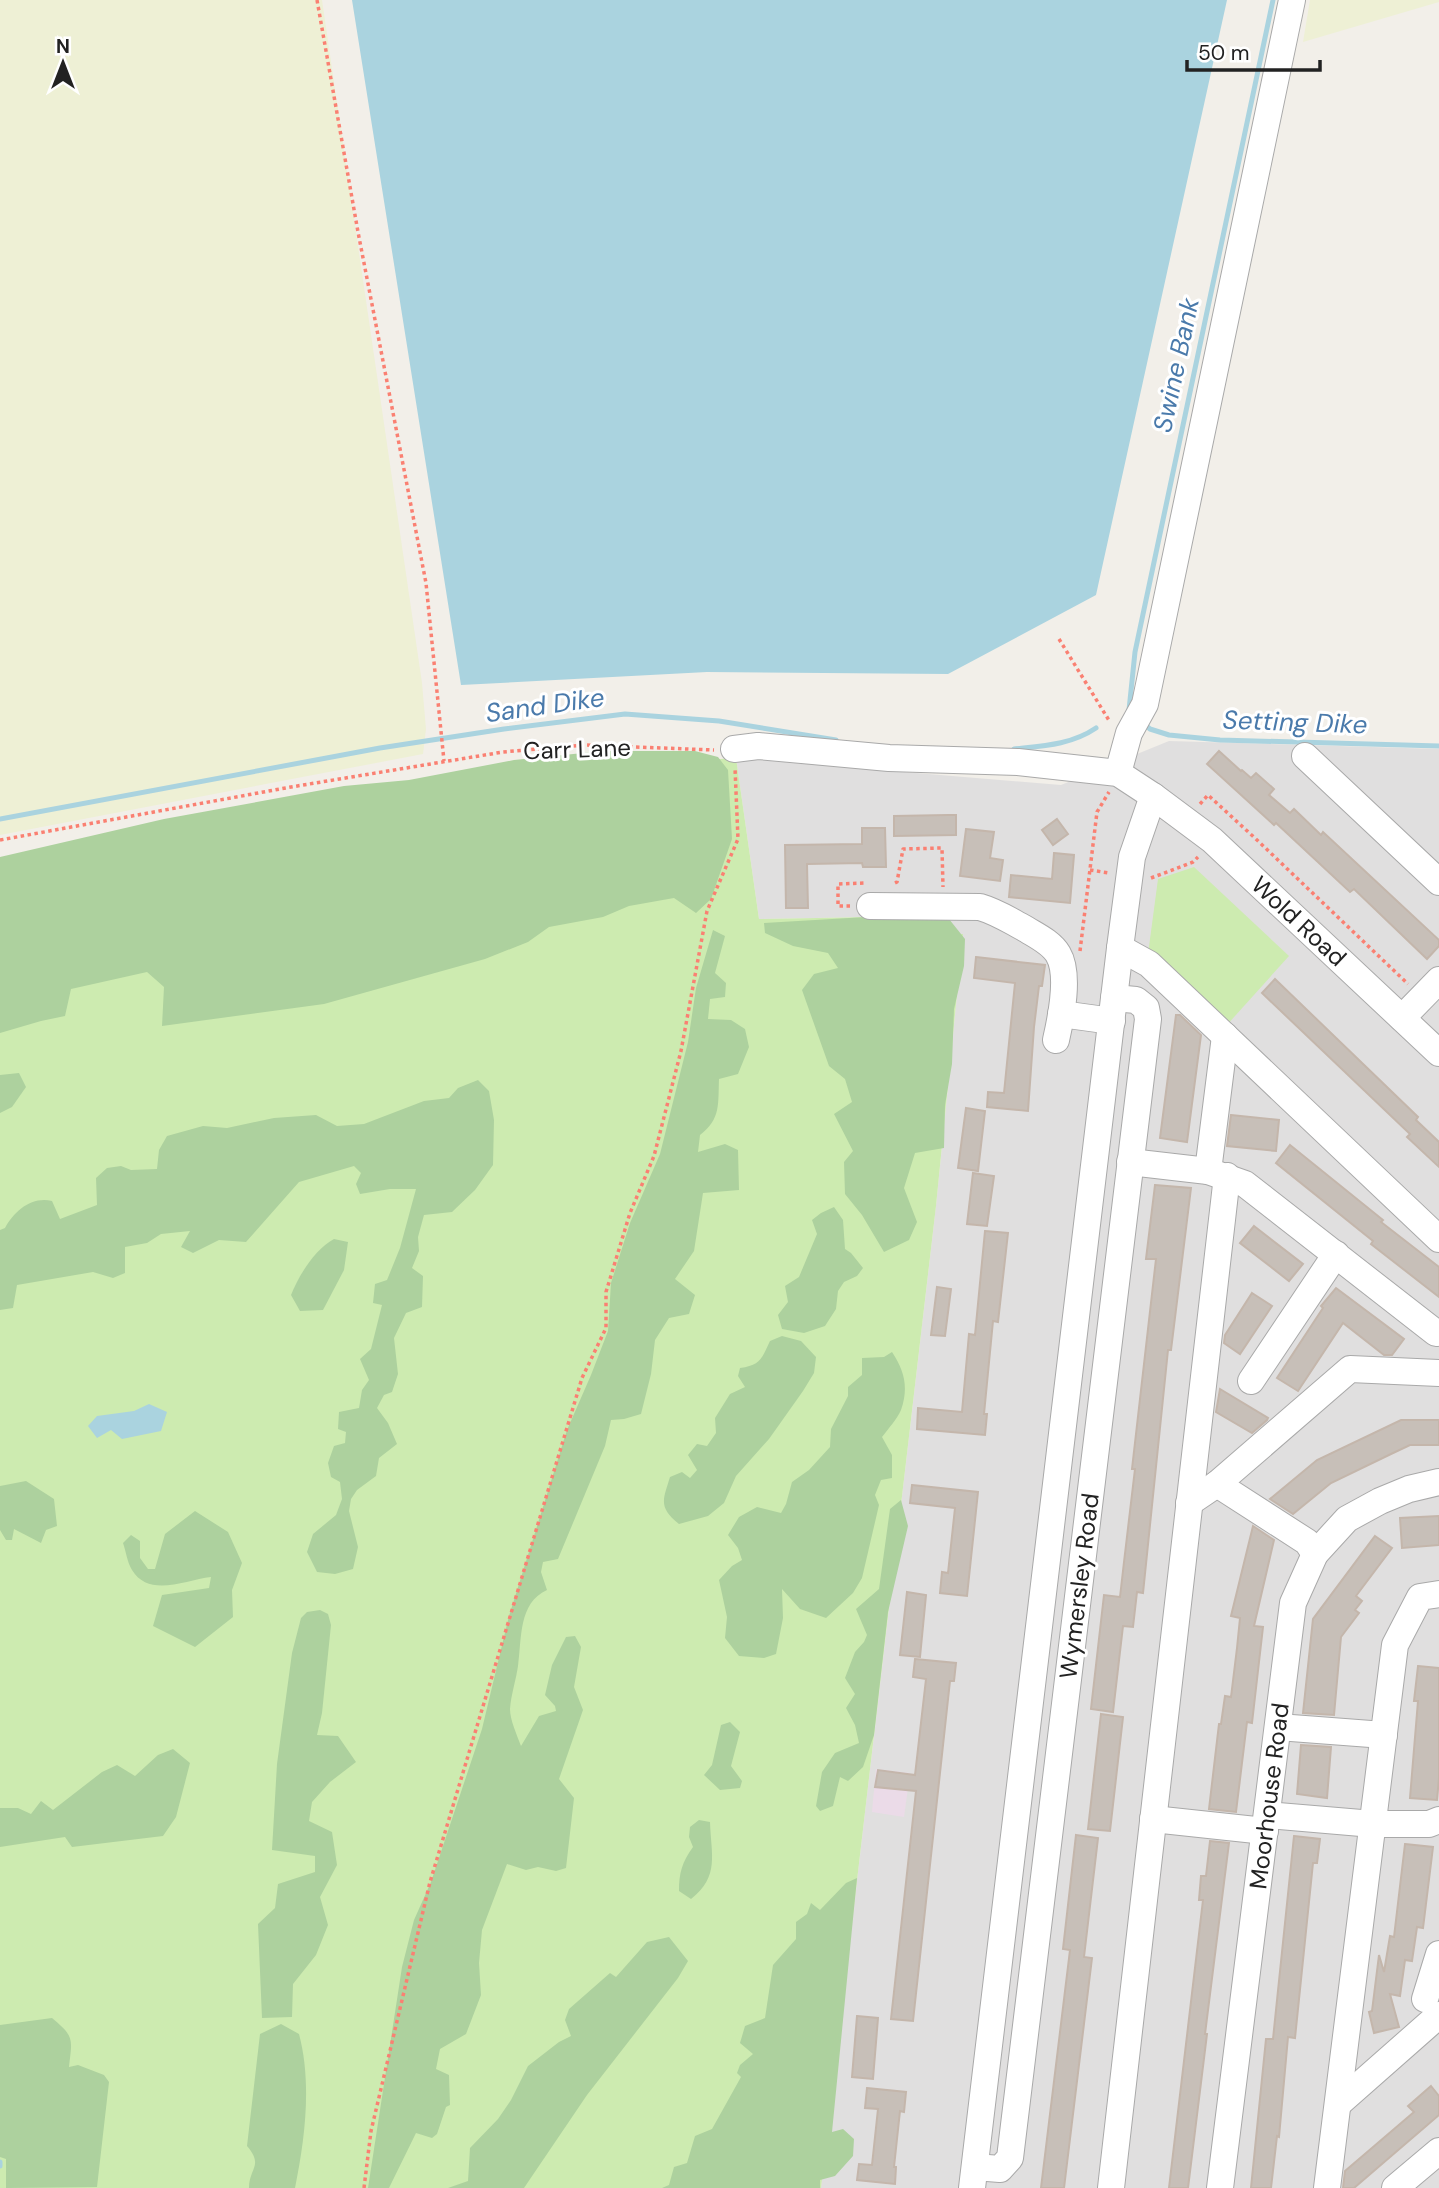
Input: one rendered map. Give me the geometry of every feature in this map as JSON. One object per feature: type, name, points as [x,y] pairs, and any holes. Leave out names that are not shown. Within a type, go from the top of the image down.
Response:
[{"type":"street","points":[[1118,774],[1135,726],[1292,0]]},
{"type":"street","points":[[734,749],[758,746],[889,758],[1018,762],[1118,774],[1153,796]]},
{"type":"street","points":[[1305,756],[1434,867]]},
{"type":"street","name":"Wold Road","points":[[1153,796],[1212,840],[1411,1009],[1439,1053]]},
{"type":"street","name":"Wymersley Road","points":[[1113,1009],[1136,1000],[1146,1008],[1148,1019],[1010,2158],[1000,2169],[973,2177],[1120,948],[1132,857],[1153,796]]},
{"type":"street","points":[[884,894],[943,907],[980,907],[996,911],[1047,943],[1059,955],[1064,971],[1056,1040]]},
{"type":"street","points":[[1120,948],[1149,964],[1439,1239]]},
{"type":"street","points":[[1411,1009],[1439,980]]},
{"type":"street","points":[[1061,1014],[1113,1009]]},
{"type":"street","points":[[1111,2188],[1189,1503],[1217,1173],[1225,1036]]},
{"type":"street","points":[[1130,1162],[1217,1173],[1245,1184],[1336,1254],[1435,1336]]},
{"type":"street","points":[[1252,1381],[1336,1254]]},
{"type":"street","points":[[1189,1503],[1217,1484],[1350,1369],[1439,1373]]},
{"type":"street","name":"Moorhouse Road","points":[[1220,2188],[1293,1603],[1315,1554],[1347,1519],[1409,1489],[1439,1482]]},
{"type":"street","points":[[1217,1484],[1307,1542],[1315,1554]]},
{"type":"street","points":[[1327,2188],[1395,1645],[1420,1597],[1439,1594]]},
{"type":"street","points":[[1278,1727],[1384,1735]]},
{"type":"street","points":[[1153,1819],[1373,1824],[1429,1824],[1439,1820]]},
{"type":"street","points":[[1338,2104],[1432,2007],[1439,1956]]},
{"type":"street","points":[[1395,2188],[1439,2151]]},
{"type":"path","points":[[317,0],[358,232],[426,583],[444,761]]},
{"type":"path","points":[[1059,639],[1135,726]]},
{"type":"path","name":"Carr Lane","points":[[0,840],[503,752],[584,745],[718,751],[734,749]]},
{"type":"path","points":[[364,2188],[371,2131],[430,1882],[582,1378],[606,1328],[606,1292],[630,1213],[654,1156],[681,1051],[707,911],[738,839],[734,749]]},
{"type":"path","points":[[1080,957],[1097,812],[1118,774]]},
{"type":"path","points":[[1187,821],[1208,796],[1405,981],[1411,1009]]},
{"type":"path","points":[[884,894],[838,884],[838,906],[884,894],[897,882],[903,849],[942,848],[943,907]]},
{"type":"path","points":[[1140,877],[1151,878],[1192,862],[1204,850]]},
{"type":"path","points":[[1090,870],[1118,875]]},
{"type":"shaded area","points":[[1169,741],[1439,749],[1439,2188],[821,2188],[936,1206],[963,935],[871,934],[870,917],[759,919],[736,758],[1061,785]]},
{"type":"shaded area","points":[[876,1769],[910,1773],[904,1817],[872,1812]]},
{"type":"green space","points":[[0,0],[322,0],[422,683],[426,729],[423,754],[0,835]]},
{"type":"green space","points":[[1310,0],[1439,0],[1439,2],[1303,42]]},
{"type":"green space","points":[[603,751],[695,751],[718,757],[728,770],[732,839],[711,899],[696,913],[674,898],[629,906],[603,917],[549,927],[528,942],[485,959],[324,1004],[162,1026],[164,987],[147,972],[71,989],[65,1016],[0,1033],[0,857],[164,819],[344,786],[409,780],[514,760]]},
{"type":"green space","points":[[736,758],[759,919],[871,917],[872,934],[963,934],[936,1206],[821,2188],[0,2188],[0,868],[523,771]]},
{"type":"green space","points":[[1194,867],[1289,956],[1226,1026],[1148,954],[1158,879]]},
{"type":"green space","points":[[883,916],[949,919],[965,939],[964,966],[954,1009],[944,1148],[915,1153],[904,1188],[917,1222],[909,1240],[884,1252],[862,1215],[845,1194],[844,1162],[853,1151],[834,1114],[852,1102],[845,1079],[829,1066],[802,990],[814,974],[838,968],[828,953],[793,946],[765,933],[764,923]]},
{"type":"green space","points":[[713,930],[725,936],[715,973],[726,983],[725,997],[710,999],[708,1019],[731,1020],[745,1029],[749,1047],[738,1074],[719,1079],[715,1117],[700,1135],[698,1152],[725,1144],[738,1150],[739,1190],[703,1193],[694,1251],[675,1279],[695,1295],[689,1314],[669,1318],[655,1340],[651,1374],[641,1414],[611,1420],[605,1446],[558,1559],[543,1562],[541,1572],[547,1590],[531,1604],[521,1634],[510,1709],[521,1746],[539,1716],[556,1711],[545,1695],[552,1665],[566,1637],[575,1636],[581,1647],[574,1687],[583,1710],[559,1779],[574,1798],[566,1868],[556,1871],[538,1867],[526,1870],[507,1864],[482,1930],[479,1963],[481,1995],[466,2034],[440,2049],[436,2069],[449,2075],[450,2105],[446,2107],[437,2134],[432,2138],[416,2133],[389,2188],[368,2188],[402,1967],[414,1920],[431,1882],[482,1729],[509,1616],[567,1430],[608,1331],[611,1283],[630,1223],[660,1154],[688,1042],[696,988]]},
{"type":"green space","points":[[19,1073],[26,1087],[12,1107],[0,1113],[0,1075]]},
{"type":"green space","points":[[478,1080],[489,1091],[494,1120],[493,1165],[475,1190],[452,1212],[424,1215],[418,1237],[419,1251],[412,1268],[423,1276],[422,1307],[406,1313],[394,1338],[398,1374],[392,1392],[384,1395],[377,1408],[388,1423],[397,1444],[379,1458],[376,1476],[357,1490],[351,1499],[349,1511],[358,1547],[353,1569],[335,1574],[317,1572],[307,1552],[313,1534],[336,1515],[342,1499],[340,1482],[331,1477],[328,1463],[334,1446],[345,1443],[346,1432],[338,1429],[339,1412],[359,1408],[362,1390],[369,1380],[360,1359],[371,1349],[382,1305],[373,1303],[375,1284],[387,1280],[400,1248],[416,1189],[390,1189],[360,1194],[356,1184],[361,1173],[354,1166],[299,1182],[246,1242],[219,1240],[193,1253],[181,1247],[190,1231],[161,1234],[147,1243],[125,1247],[125,1273],[113,1278],[93,1272],[17,1285],[13,1308],[0,1310],[0,1230],[5,1228],[13,1216],[24,1206],[37,1201],[52,1201],[60,1219],[97,1205],[96,1178],[107,1168],[121,1166],[131,1170],[157,1169],[159,1150],[167,1136],[203,1126],[227,1128],[274,1118],[316,1115],[337,1126],[364,1124],[424,1101],[449,1098],[458,1088]]},
{"type":"green space","points":[[834,1207],[843,1220],[845,1249],[863,1268],[857,1276],[844,1282],[838,1291],[836,1309],[825,1326],[804,1333],[782,1329],[778,1315],[788,1302],[785,1286],[799,1277],[817,1234],[812,1220]]},
{"type":"green space","points":[[334,1239],[348,1242],[344,1270],[323,1310],[300,1311],[291,1295],[294,1287],[314,1256]]},
{"type":"green space","points":[[782,1336],[801,1341],[816,1357],[814,1373],[769,1439],[736,1476],[724,1503],[708,1516],[679,1524],[668,1513],[664,1503],[670,1477],[682,1472],[690,1478],[697,1470],[688,1455],[697,1444],[707,1446],[716,1433],[715,1418],[730,1394],[745,1387],[738,1376],[740,1368],[757,1363],[770,1341]]},
{"type":"green space","points":[[892,1352],[900,1365],[905,1394],[899,1413],[882,1437],[892,1455],[892,1478],[881,1480],[875,1495],[879,1505],[862,1578],[853,1593],[826,1618],[800,1609],[782,1589],[783,1618],[776,1654],[764,1658],[739,1656],[725,1638],[727,1617],[719,1580],[742,1560],[738,1548],[728,1535],[739,1517],[757,1507],[781,1513],[792,1482],[809,1470],[830,1447],[831,1429],[848,1396],[848,1387],[862,1375],[862,1358],[884,1357]]},
{"type":"green space","points":[[26,1481],[54,1499],[57,1526],[46,1530],[41,1543],[14,1529],[12,1540],[6,1540],[0,1530],[0,1486]]},
{"type":"green space","points":[[901,1500],[908,1526],[888,1612],[874,1735],[863,1767],[848,1781],[840,1777],[833,1806],[820,1811],[816,1806],[822,1772],[835,1753],[859,1743],[855,1725],[846,1708],[855,1694],[845,1678],[855,1652],[867,1635],[856,1609],[879,1589],[890,1509]]},
{"type":"green space","points":[[195,1511],[228,1532],[242,1563],[232,1590],[233,1617],[195,1647],[153,1626],[162,1595],[209,1588],[211,1577],[168,1585],[148,1583],[132,1570],[123,1543],[131,1535],[140,1541],[140,1558],[148,1569],[155,1569],[165,1534]]},
{"type":"green space","points":[[320,1610],[328,1614],[331,1625],[322,1713],[317,1735],[338,1736],[356,1762],[330,1782],[312,1802],[309,1821],[332,1832],[337,1865],[320,1897],[328,1925],[316,1955],[293,1984],[292,2017],[262,2018],[258,1924],[275,1908],[278,1884],[315,1872],[315,1856],[272,1850],[277,1764],[292,1653],[301,1618],[307,1612]]},
{"type":"green space","points":[[730,1722],[740,1732],[731,1766],[742,1781],[740,1788],[720,1790],[704,1775],[712,1765],[721,1725]]},
{"type":"green space","points":[[173,1749],[190,1763],[176,1817],[163,1836],[72,1847],[65,1837],[0,1847],[0,1808],[18,1808],[31,1814],[41,1801],[53,1810],[102,1772],[117,1765],[135,1776],[158,1755]]},
{"type":"green space","points":[[699,1820],[710,1822],[712,1864],[706,1882],[691,1899],[679,1891],[680,1879],[684,1863],[693,1847],[689,1837],[690,1827]]},
{"type":"green space","points":[[857,1878],[832,2132],[843,2129],[854,2139],[853,2156],[835,2176],[820,2180],[820,2188],[662,2188],[669,2185],[674,2167],[687,2163],[695,2136],[712,2129],[741,2077],[737,2073],[740,2065],[753,2054],[740,2043],[745,2026],[765,2018],[773,1965],[796,1939],[796,1922],[807,1914],[811,1903],[820,1910],[846,1883]]},
{"type":"green space","points":[[669,1937],[688,1961],[678,1978],[587,2095],[524,2188],[448,2188],[468,2181],[470,2148],[498,2119],[528,2066],[571,2036],[565,2020],[569,2009],[610,1973],[616,1977],[647,1942]]},
{"type":"green space","points":[[52,2018],[70,2039],[69,2067],[78,2065],[104,2075],[109,2082],[97,2187],[6,2188],[6,2159],[0,2157],[0,2025]]},
{"type":"green space","points":[[281,2024],[299,2034],[305,2072],[306,2111],[295,2188],[249,2188],[255,2163],[247,2146],[260,2034]]},
{"type":"water","points":[[352,0],[1227,0],[1096,595],[948,674],[707,672],[461,685]]},
{"type":"water","points":[[149,1404],[167,1412],[161,1431],[122,1439],[111,1430],[97,1438],[88,1426],[97,1416],[134,1411]]},
{"type":"building","points":[[1219,751],[1251,778],[1256,773],[1274,789],[1269,795],[1290,813],[1294,809],[1321,835],[1323,832],[1439,940],[1439,946],[1427,959],[1354,889],[1350,892],[1207,764]]},
{"type":"building","points":[[956,815],[956,835],[894,836],[894,816]]},
{"type":"building","points":[[1057,819],[1068,834],[1053,845],[1042,830]]},
{"type":"building","points":[[862,828],[885,828],[886,867],[863,867],[862,863],[807,864],[808,908],[786,908],[785,845],[862,844]]},
{"type":"building","points":[[966,829],[994,832],[990,858],[1003,860],[1000,881],[960,876]]},
{"type":"building","points":[[1054,853],[1074,855],[1070,903],[1009,897],[1011,875],[1052,879]]},
{"type":"building","points":[[976,957],[1045,965],[1042,986],[1039,986],[1034,1027],[1028,1111],[987,1107],[988,1092],[1004,1093],[1015,983],[974,978]]},
{"type":"building","points":[[1275,979],[1418,1117],[1416,1120],[1439,1142],[1439,1167],[1407,1137],[1410,1134],[1262,993]]},
{"type":"building","points":[[1176,1015],[1180,1015],[1201,1035],[1187,1142],[1160,1138]]},
{"type":"building","points":[[966,1108],[985,1111],[978,1171],[958,1168]]},
{"type":"building","points":[[1231,1115],[1279,1120],[1276,1151],[1227,1146]]},
{"type":"building","points":[[1290,1145],[1439,1267],[1439,1297],[1371,1244],[1373,1241],[1276,1163]]},
{"type":"building","points":[[973,1173],[994,1176],[987,1226],[967,1224]]},
{"type":"building","points":[[1155,1185],[1191,1188],[1171,1350],[1168,1350],[1143,1593],[1137,1592],[1133,1627],[1123,1626],[1113,1712],[1091,1709],[1104,1595],[1120,1597],[1156,1259],[1146,1259]]},
{"type":"building","points":[[1254,1226],[1303,1264],[1289,1281],[1240,1243]]},
{"type":"building","points":[[985,1231],[1008,1233],[998,1322],[993,1321],[984,1414],[987,1414],[985,1435],[917,1429],[918,1408],[962,1412],[969,1334],[975,1335]]},
{"type":"building","points":[[937,1287],[951,1289],[945,1336],[931,1335]]},
{"type":"building","points":[[1336,1288],[1404,1339],[1392,1355],[1384,1355],[1343,1323],[1298,1391],[1277,1378],[1323,1308],[1321,1306]]},
{"type":"building","points":[[1252,1293],[1272,1306],[1240,1354],[1224,1343],[1225,1335]]},
{"type":"building","points":[[1220,1389],[1268,1418],[1267,1420],[1252,1433],[1216,1412]]},
{"type":"building","points":[[1401,1420],[1439,1420],[1439,1445],[1410,1445],[1331,1483],[1293,1514],[1270,1499],[1317,1460]]},
{"type":"building","points":[[912,1485],[978,1492],[967,1596],[940,1593],[942,1572],[948,1573],[955,1508],[910,1503]]},
{"type":"building","points":[[1439,1516],[1439,1545],[1402,1548],[1400,1518]]},
{"type":"building","points":[[1253,1526],[1274,1540],[1254,1626],[1263,1627],[1252,1723],[1247,1722],[1236,1812],[1209,1809],[1219,1724],[1225,1696],[1231,1697],[1237,1648],[1240,1618],[1231,1616]]},
{"type":"building","points":[[1375,1536],[1392,1548],[1356,1596],[1362,1601],[1355,1610],[1359,1613],[1341,1637],[1334,1715],[1303,1713],[1313,1619]]},
{"type":"building","points":[[907,1592],[926,1595],[920,1657],[900,1655]]},
{"type":"building","points":[[915,1659],[956,1663],[954,1681],[950,1681],[913,2021],[891,2019],[916,1791],[875,1787],[878,1770],[915,1775],[926,1679],[913,1677]]},
{"type":"building","points":[[1418,1666],[1439,1668],[1437,1800],[1410,1798],[1418,1701],[1414,1701]]},
{"type":"building","points":[[1101,1714],[1123,1717],[1110,1831],[1088,1829]]},
{"type":"building","points":[[1301,1745],[1331,1747],[1327,1798],[1297,1794]]},
{"type":"building","points":[[1076,1835],[1098,1838],[1084,1957],[1092,1958],[1064,2188],[1041,2188],[1070,1950],[1063,1949]]},
{"type":"building","points":[[1294,1836],[1320,1839],[1317,1863],[1313,1863],[1295,2038],[1288,2037],[1279,2137],[1277,2136],[1271,2188],[1251,2188],[1266,2039],[1273,2039]]},
{"type":"building","points":[[1210,1841],[1229,1843],[1207,2034],[1188,2188],[1169,2188],[1203,1900],[1199,1900],[1201,1876],[1206,1876]]},
{"type":"building","points":[[1405,1844],[1433,1847],[1423,1928],[1417,1927],[1412,1961],[1405,1960],[1400,1996],[1390,1994],[1399,2027],[1374,2033],[1369,2012],[1372,2011],[1379,1955],[1384,1972],[1390,1936],[1394,1937]]},
{"type":"building","points":[[857,2016],[878,2018],[873,2079],[852,2077]]},
{"type":"building","points":[[1431,2086],[1439,2096],[1439,2115],[1354,2188],[1343,2188],[1345,2171],[1414,2112],[1408,2106]]},
{"type":"building","points":[[867,2088],[906,2092],[904,2112],[900,2111],[894,2167],[895,2184],[857,2180],[859,2164],[872,2165],[878,2109],[865,2108]]},
{"type":"waterway","name":"Swine Bank","points":[[1132,712],[1129,710],[1135,652],[1273,0]]},
{"type":"waterway","name":"Sand Dike","points":[[0,819],[380,748],[625,714],[719,721],[836,740]]},
{"type":"waterway","name":"Setting Dike","points":[[1144,724],[1150,729],[1169,735],[1220,740],[1439,746]]},
{"type":"waterway","name":"Sand Dike","points":[[1014,749],[1066,741],[1096,728]]}]
